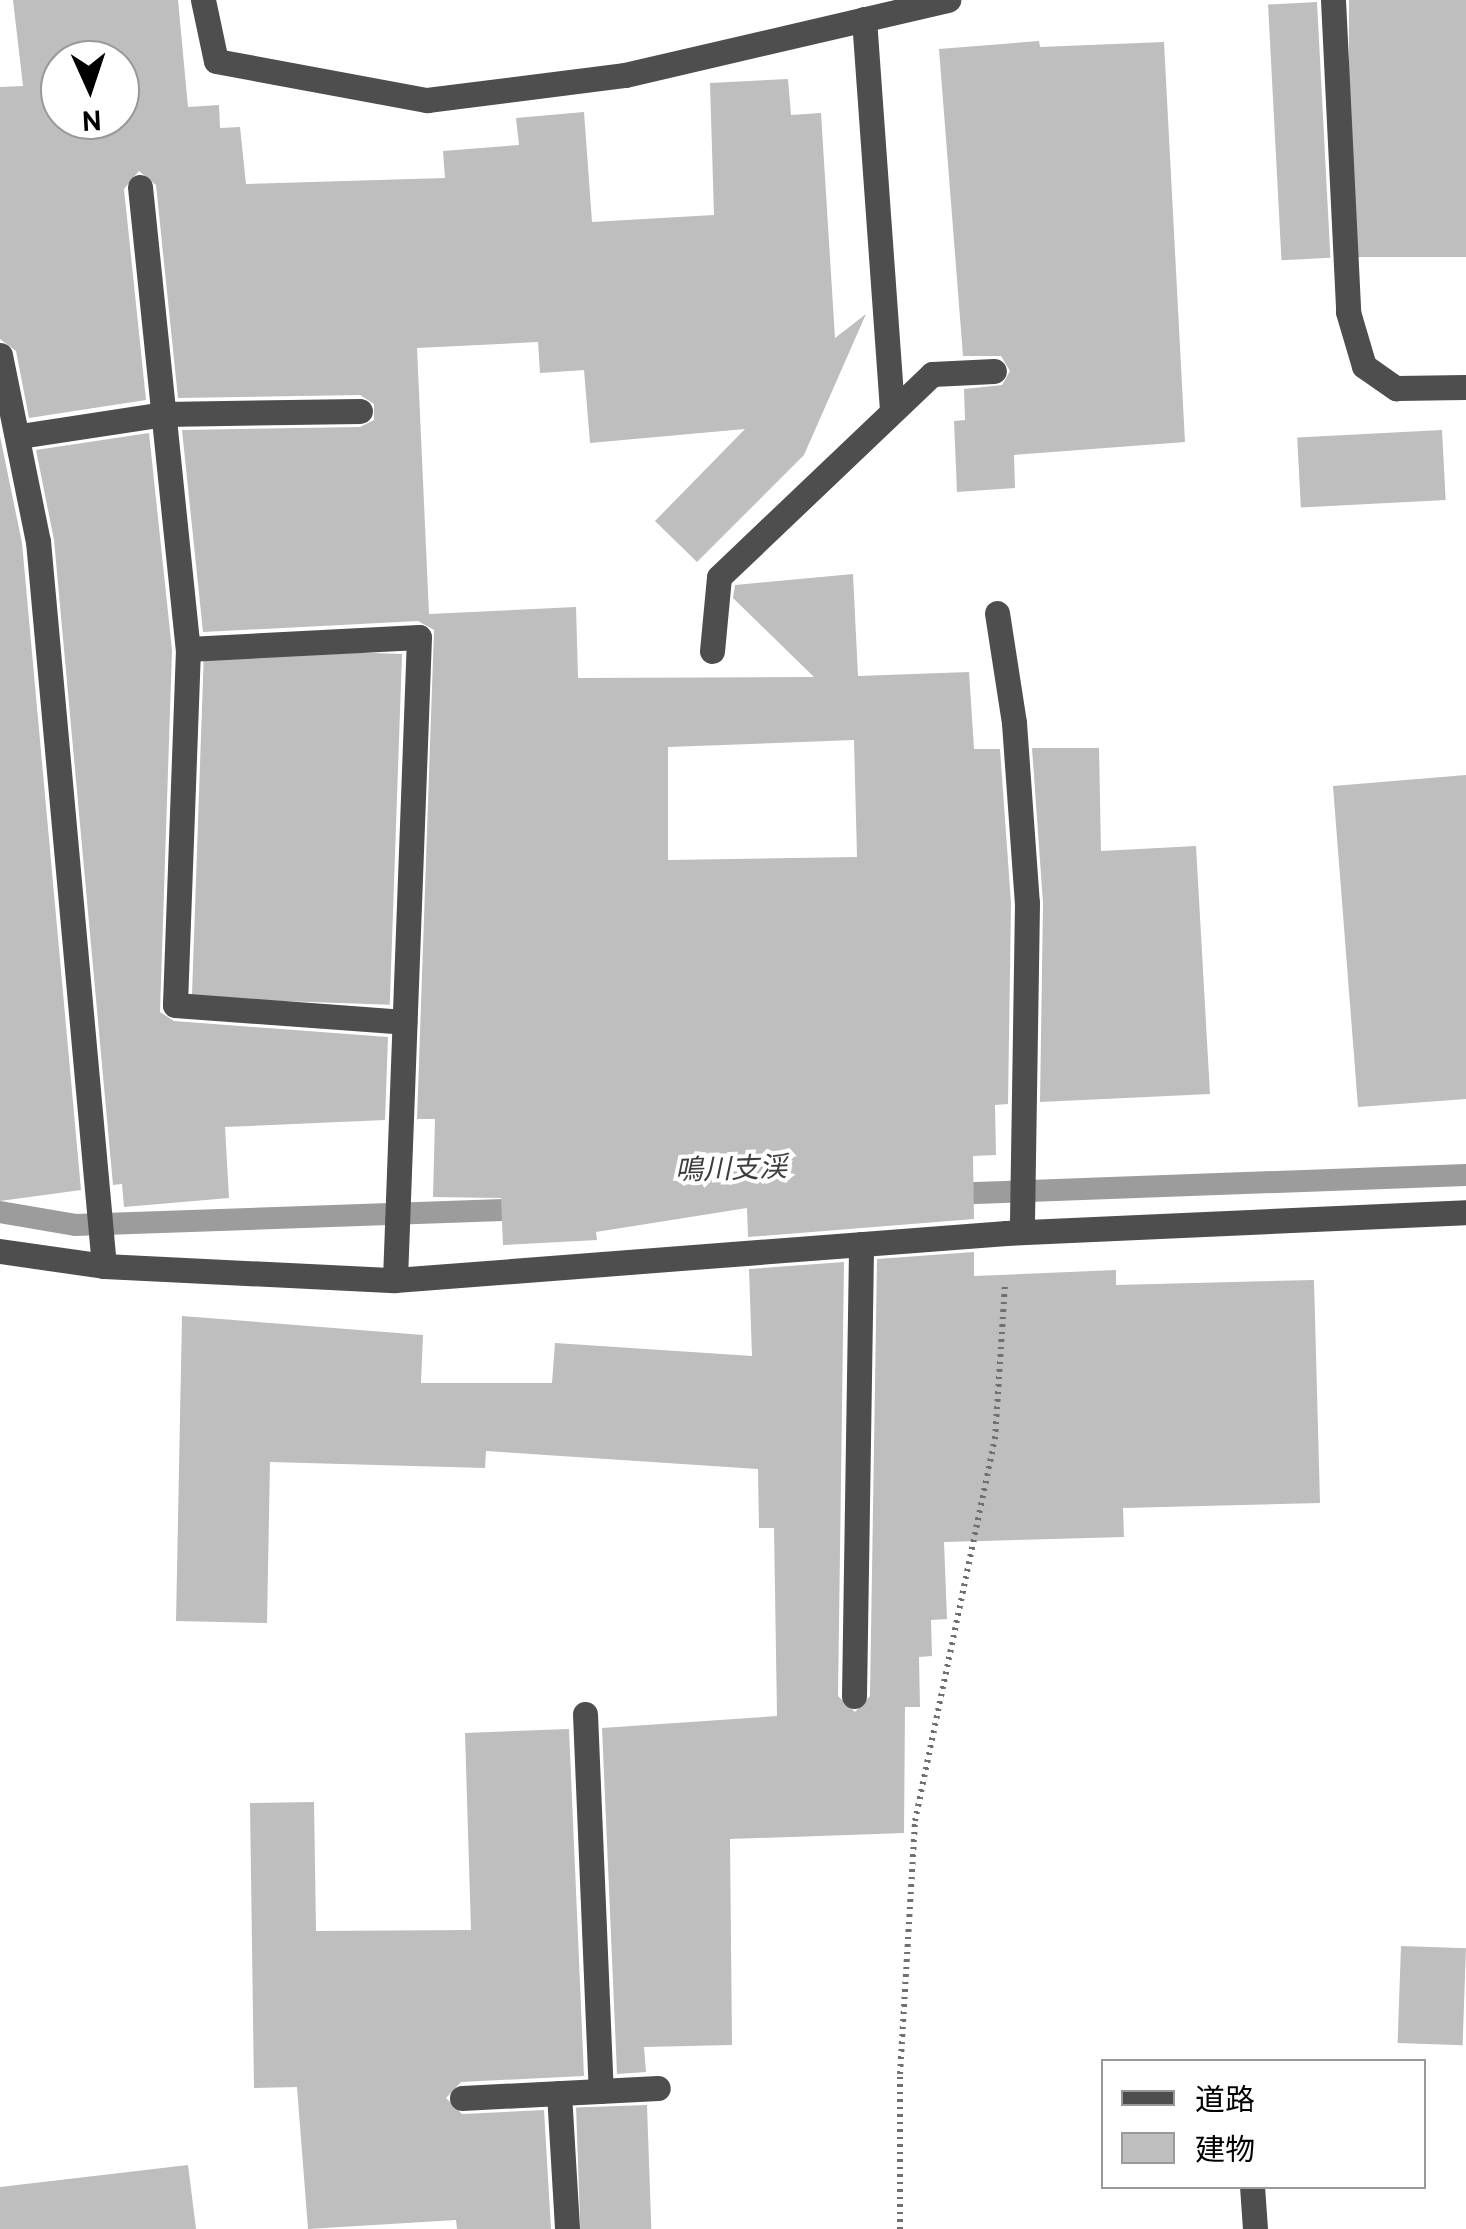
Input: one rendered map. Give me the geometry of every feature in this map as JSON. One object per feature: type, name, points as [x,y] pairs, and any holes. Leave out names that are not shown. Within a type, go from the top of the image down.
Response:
[{"type":"street","points":[[203,0],[216,61],[427,100],[625,76],[948,0]]},
{"type":"street","points":[[1333,0],[1348,312],[1364,366],[1396,388],[1466,388]]},
{"type":"street","points":[[864,19],[892,406]]},
{"type":"street","points":[[140,187],[188,649],[175,1004],[404,1022]]},
{"type":"street","points":[[0,355],[20,436],[38,541],[103,1264]]},
{"type":"street","points":[[712,651],[720,578],[892,406],[932,374],[994,371]]},
{"type":"street","points":[[20,436],[163,414],[360,411]]},
{"type":"street","points":[[997,613],[1014,723],[1027,903],[1024,1141],[1017,1230]]},
{"type":"street","points":[[188,649],[419,637],[395,1272]]},
{"type":"street","points":[[0,1250],[103,1264],[395,1272],[862,1244],[1017,1230],[1466,1212]]},
{"type":"street","points":[[854,1696],[862,1244]]},
{"type":"street","points":[[584,1714],[601,2091]]},
{"type":"street","points":[[462,2098],[658,2088]]},
{"type":"street","points":[[559,2093],[568,2229]]},
{"type":"street","points":[[1252,2189],[1254,2229]]},
{"type":"path","points":[[900,2229],[900,2074],[916,1822],[995,1439],[1017,1230]]},
{"type":"building","points":[[13,0],[178,0],[188,107],[219,105],[220,128],[240,127],[246,184],[445,178],[443,151],[519,145],[516,118],[584,112],[592,222],[714,215],[710,83],[788,79],[791,115],[821,113],[835,338],[866,314],[804,455],[697,562],[655,521],[745,429],[590,443],[584,370],[540,373],[538,342],[417,348],[429,614],[576,607],[578,678],[814,677],[733,598],[735,585],[853,574],[858,676],[969,672],[974,749],[1000,749],[1011,903],[1008,1104],[995,1105],[996,1155],[973,1156],[974,1219],[748,1237],[747,1208],[596,1232],[597,1240],[503,1245],[501,1198],[433,1197],[435,1119],[417,1119],[434,630],[418,621],[203,632],[182,430],[360,427],[374,420],[374,404],[360,395],[178,398],[156,185],[139,171],[124,189],[146,400],[29,418],[16,351],[0,339],[0,87],[23,86]],"holes":[[[854,740],[857,857],[668,860],[668,747]]]},
{"type":"building","points":[[1349,0],[1466,0],[1466,257],[1349,257]]},
{"type":"building","points":[[1317,2],[1330,258],[1281,260],[1268,5]]},
{"type":"building","points":[[1039,41],[1040,47],[1164,42],[1185,442],[1014,455],[1015,488],[957,492],[954,421],[965,420],[964,389],[1002,385],[1010,371],[1001,356],[963,356],[939,49]]},
{"type":"building","points":[[1442,430],[1446,500],[1301,507],[1297,438]]},
{"type":"building","points":[[149,433],[172,650],[160,1012],[174,1021],[388,1037],[385,1120],[225,1127],[229,1198],[124,1207],[122,1184],[113,1185],[54,540],[36,450]]},
{"type":"building","points":[[0,436],[22,543],[81,1190],[0,1201]]},
{"type":"building","points":[[204,647],[402,654],[390,1005],[192,998]]},
{"type":"building","points":[[1032,748],[1099,748],[1101,851],[1196,846],[1210,1094],[1040,1102],[1043,903]]},
{"type":"building","points":[[1466,775],[1466,1099],[1358,1107],[1333,786]]},
{"type":"building","points":[[974,1252],[974,1276],[1116,1270],[1116,1285],[1314,1280],[1320,1503],[1123,1508],[1124,1537],[944,1542],[947,1619],[931,1620],[932,1656],[919,1657],[920,1707],[905,1707],[904,1833],[730,1839],[732,2045],[644,2047],[646,2072],[617,2074],[602,1728],[777,1716],[774,1528],[759,1528],[758,1469],[486,1451],[485,1468],[270,1462],[267,1623],[176,1621],[182,1316],[423,1335],[421,1383],[552,1383],[555,1343],[752,1356],[749,1269],[844,1262],[838,1696],[855,1712],[870,1696],[877,1259]]},
{"type":"building","points":[[569,1729],[584,2076],[461,2082],[446,2098],[462,2114],[544,2110],[551,2229],[457,2229],[456,2220],[308,2229],[297,2087],[254,2088],[250,1803],[314,1802],[316,1931],[471,1930],[465,1733]]},
{"type":"building","points":[[1401,1946],[1466,1948],[1463,2045],[1398,2043]]},
{"type":"building","points":[[647,2105],[651,2229],[580,2229],[576,2107]]},
{"type":"building","points":[[188,2165],[196,2229],[0,2229],[0,2187]]},
{"type":"waterway","name":"鳴川支渓","points":[[947,1194],[1466,1175]]},
{"type":"waterway","name":"鳴川支渓","points":[[0,1212],[75,1225],[530,1209]]}]
